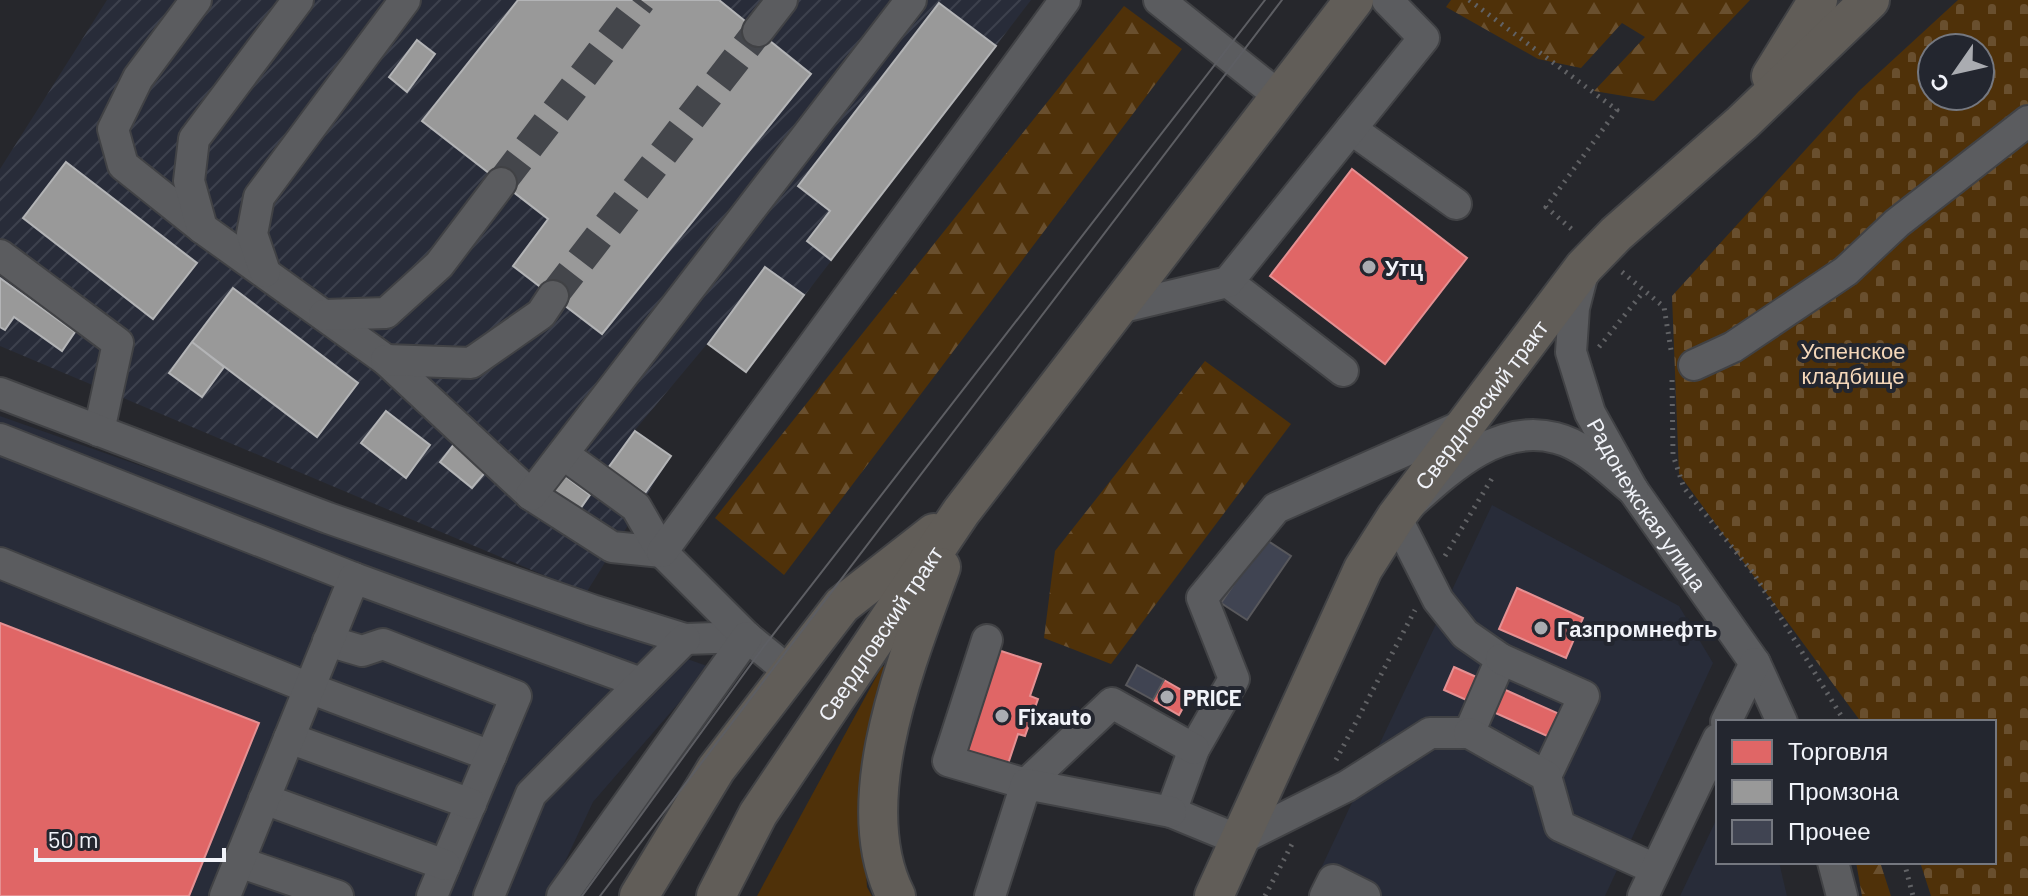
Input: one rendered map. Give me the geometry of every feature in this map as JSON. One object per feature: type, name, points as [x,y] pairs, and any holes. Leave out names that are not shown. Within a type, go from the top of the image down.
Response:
[{"type":"main road","name":"Свердловский тракт","points":[[716,896],[758,814],[961,512],[1354,0]]},
{"type":"main road","points":[[1742,123],[1818,0]]},
{"type":"main road","name":"Свердловский тракт","points":[[1214,889],[1363,569],[1396,517],[1591,260],[1742,123],[1870,0]]},
{"type":"main road","points":[[639,896],[716,769],[842,605],[961,512]]},
{"type":"main road","points":[[896,896],[879,829],[884,748],[902,674],[961,512]]},
{"type":"street","points":[[196,0],[138,78],[113,129],[123,165],[202,228],[386,360],[531,495],[612,547],[662,552]]},
{"type":"street","points":[[202,228],[189,181],[194,139],[298,0]]},
{"type":"street","points":[[265,272],[252,234],[259,197],[405,0]]},
{"type":"street","points":[[758,31],[782,0]]},
{"type":"street","points":[[531,495],[911,0]]},
{"type":"street","points":[[662,552],[1065,0]]},
{"type":"street","points":[[1159,0],[1279,96]]},
{"type":"street","points":[[1115,309],[1228,282],[1424,38],[1387,0]]},
{"type":"street","points":[[1679,361],[1733,347],[1846,271],[1897,223],[2028,121]]},
{"type":"street","points":[[1351,129],[1456,204]]},
{"type":"street","points":[[324,315],[386,313],[439,265],[501,183]]},
{"type":"street","points":[[0,255],[118,343],[99,431]]},
{"type":"street","name":"Радонежская улица","points":[[1591,260],[1574,308],[1571,352],[1590,413],[1633,490],[1755,663],[1781,720]]},
{"type":"street","points":[[1228,282],[1343,371]]},
{"type":"street","points":[[386,360],[471,363],[541,314],[553,296]]},
{"type":"street","points":[[0,393],[328,518],[685,639],[747,637]]},
{"type":"street","points":[[1171,812],[1194,749],[1234,679],[1202,598],[1276,508],[1466,424]]},
{"type":"street","points":[[1633,490],[1596,459],[1558,438],[1521,434],[1463,458],[1396,517],[1438,600],[1465,634],[1501,659],[1584,696],[1546,776],[1560,826],[1649,882],[1716,743]]},
{"type":"street","points":[[0,439],[354,578],[641,683]]},
{"type":"street","points":[[563,454],[636,507],[662,552],[747,637],[791,673]]},
{"type":"street","points":[[0,563],[309,688],[491,756]]},
{"type":"street","points":[[225,896],[354,578]]},
{"type":"street","points":[[562,896],[747,637]]},
{"type":"street","points":[[489,896],[531,794],[685,639]]},
{"type":"street","points":[[987,640],[948,761],[1026,784],[1171,812],[1239,840],[1347,786],[1430,733],[1469,733],[1546,776]]},
{"type":"street","points":[[328,641],[362,651],[383,644],[516,696],[432,896]]},
{"type":"street","points":[[1469,733],[1501,659]]},
{"type":"street","points":[[1727,720],[1755,663]]},
{"type":"street","points":[[990,896],[1026,784],[1112,703],[1194,749]]},
{"type":"street","points":[[289,738],[471,804]]},
{"type":"street","points":[[264,799],[445,865]]},
{"type":"street","points":[[239,862],[338,896]]},
{"type":"street","points":[[1834,864],[1842,896]]},
{"type":"street","points":[[1325,896],[1333,880],[1365,896]]},
{"type":"path","points":[[1469,0],[1617,110],[1546,207],[1591,260],[1664,307],[1679,361],[1673,455],[1684,488],[1754,574],[1844,720]]},
{"type":"path","points":[[1905,864],[1913,896]]},
{"type":"shaded area","points":[[107,0],[1031,0],[746,372],[707,344],[635,430],[671,456],[586,593],[0,346],[0,169]]},
{"type":"shaded area","points":[[0,416],[710,667],[593,802],[549,896],[0,896]]},
{"type":"shaded area","points":[[1492,505],[1679,606],[1713,663],[1605,896],[1308,896]]},
{"type":"shaded area","points":[[1716,820],[1716,864],[1779,864],[1787,896],[1680,896]]},
{"type":"green space","points":[[1451,0],[1750,0],[1654,101],[1594,91],[1645,37],[1622,23],[1581,68],[1538,59],[1446,7]]},
{"type":"green space","name":"Успенское кладбище","points":[[1958,0],[2028,0],[2028,896],[1931,896],[1921,864],[1996,864],[1996,720],[1860,720],[1679,474],[1672,296],[1859,91],[1916,39],[1916,112],[1996,112],[1996,32],[1923,32]]},
{"type":"green space","points":[[1124,6],[1182,49],[784,575],[715,518]]},
{"type":"green space","points":[[1205,361],[1291,424],[1111,664],[1044,638],[1055,551]]},
{"type":"green space","points":[[894,659],[860,788],[867,887],[872,896],[757,896],[881,668]]},
{"type":"green space","points":[[1856,864],[1881,864],[1891,896],[1862,896]]},
{"type":"building: Торговля","name":"Утц","points":[[1352,169],[1467,258],[1385,364],[1270,276]]},
{"type":"building: Торговля","points":[[1517,588],[1583,618],[1566,658],[1499,629]]},
{"type":"building: Торговля","points":[[0,623],[259,723],[189,896],[0,896]]},
{"type":"building: Торговля","name":"Fixauto","points":[[995,649],[1041,664],[1030,696],[1038,699],[1025,736],[1018,734],[1007,767],[961,752]]},
{"type":"building: Торговля","points":[[1454,667],[1575,721],[1565,744],[1444,690]]},
{"type":"building: Торговля","points":[[1164,680],[1190,695],[1179,715],[1153,700]]},
{"type":"building: Промзона","points":[[518,0],[719,0],[811,74],[602,334],[513,266],[548,219],[422,121]]},
{"type":"building: Промзона","points":[[939,3],[996,46],[831,260],[807,241],[830,211],[798,186]]},
{"type":"building: Промзона","points":[[417,40],[435,54],[407,92],[389,77]]},
{"type":"building: Промзона","points":[[66,162],[197,263],[153,319],[23,218]]},
{"type":"building: Промзона","points":[[765,267],[804,295],[746,372],[708,344]]},
{"type":"building: Промзона","points":[[0,278],[75,332],[62,351],[14,317],[5,330],[0,327]]},
{"type":"building: Промзона","points":[[233,288],[358,383],[317,437],[192,342]]},
{"type":"building: Промзона","points":[[192,342],[224,367],[202,397],[169,373]]},
{"type":"building: Промзона","points":[[386,411],[430,445],[406,478],[361,443]]},
{"type":"building: Промзона","points":[[635,431],[671,456],[645,493],[608,468]]},
{"type":"building: Промзона","points":[[455,443],[488,469],[472,488],[440,462]]},
{"type":"building: Промзона","points":[[561,473],[590,495],[578,512],[549,489]]},
{"type":"building: Прочее","points":[[1265,539],[1291,556],[1247,620],[1221,603]]},
{"type":"building: Прочее","points":[[1137,665],[1164,680],[1153,700],[1126,685]]},
{"type":"tunnel","points":[[501,183],[641,0]]},
{"type":"tunnel","points":[[553,296],[758,31]]},
{"type":"tram line","points":[[582,896],[762,649],[1265,0]]},
{"type":"tram line","points":[[600,896],[1282,0]]},
{"type":"place","name":"Утц","points":[[1369,267]]},
{"type":"place","name":"Газпромнефть","points":[[1541,628]]},
{"type":"place","name":"PRICE","points":[[1167,697]]},
{"type":"place","name":"Fixauto","points":[[1002,716]]}]
